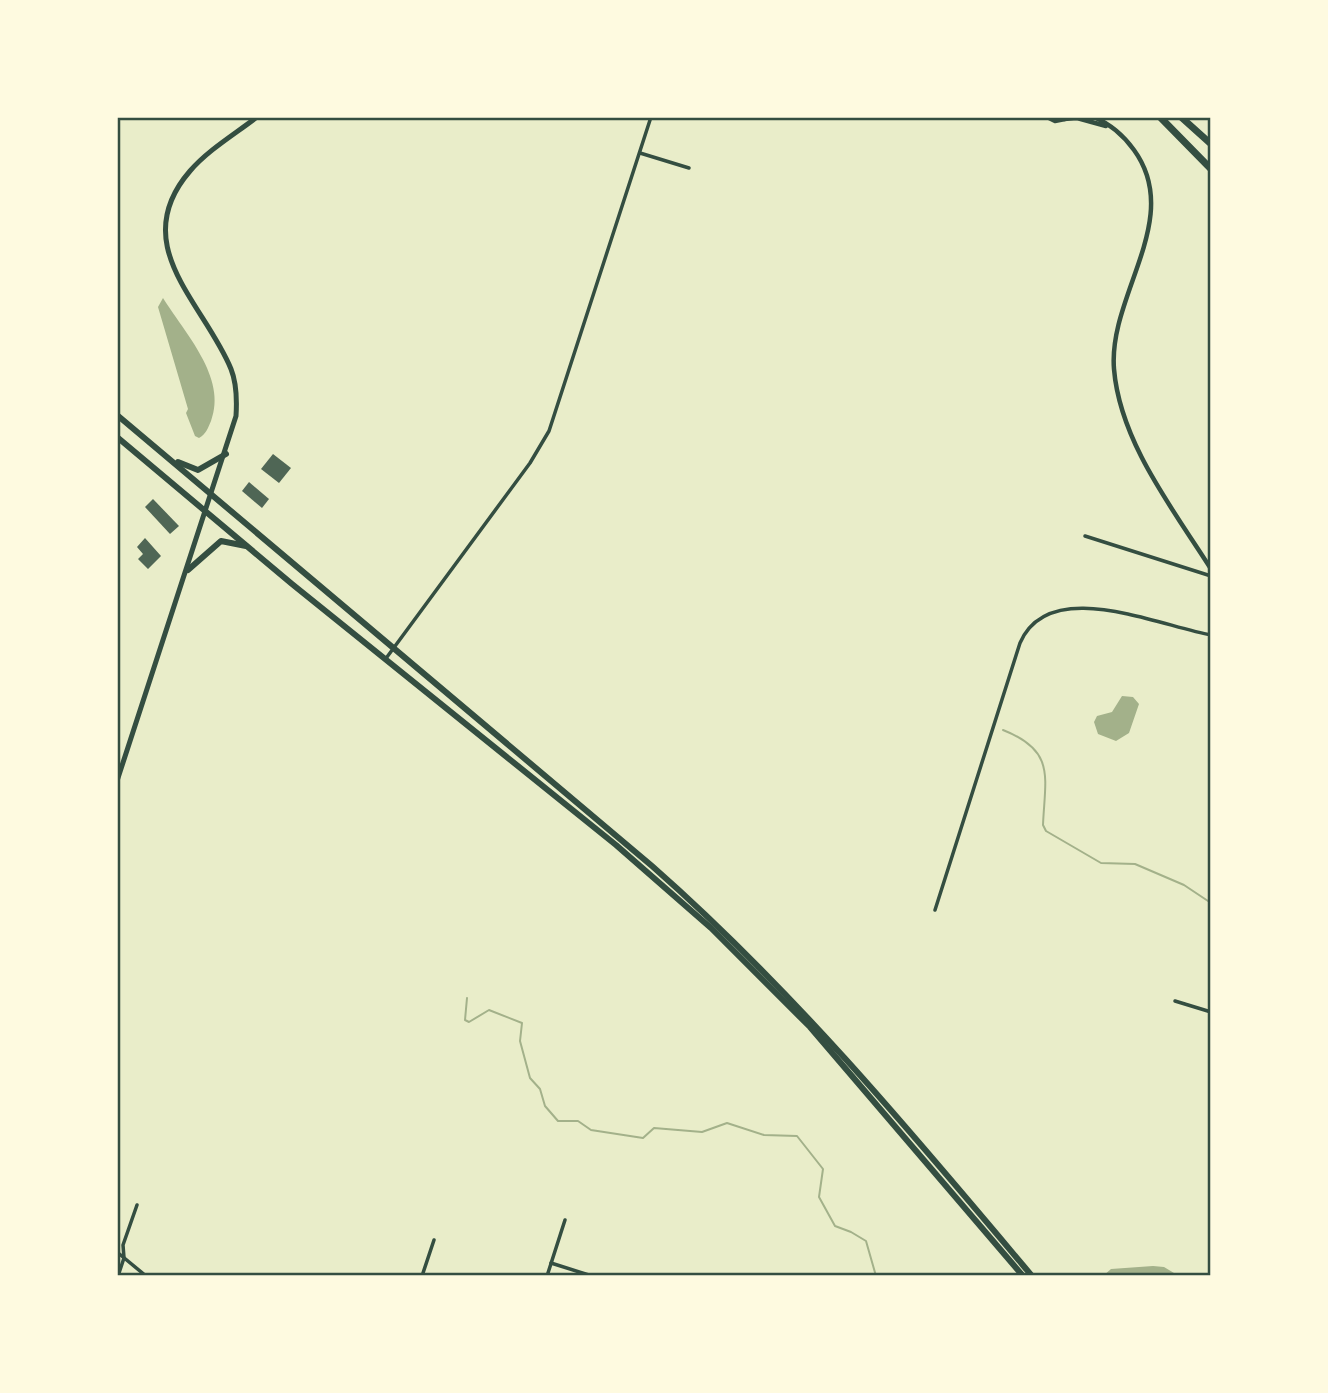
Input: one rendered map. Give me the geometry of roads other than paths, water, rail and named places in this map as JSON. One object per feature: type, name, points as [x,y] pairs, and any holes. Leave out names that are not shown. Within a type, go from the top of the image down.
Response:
[{"type":"highway","points":[[1160,117],[1211,169]]},
{"type":"highway","points":[[1182,118],[1211,144]]},
{"type":"main road","points":[[117,781],[226,454],[236,408],[232,371],[170,264],[167,223],[174,198],[191,170],[257,117]]},
{"type":"main road","points":[[117,415],[652,866],[734,939],[827,1036],[1032,1276]]},
{"type":"main road","points":[[117,437],[647,871],[747,962],[832,1052],[1023,1276]]},
{"type":"main road","points":[[171,459],[198,470],[226,454]]},
{"type":"main road","points":[[187,570],[221,541],[251,548]]},
{"type":"street","points":[[387,657],[530,463],[549,431],[652,117]]},
{"type":"street","points":[[1047,117],[1055,121],[1065,118],[1083,120],[1113,128]]},
{"type":"street","points":[[1094,117],[1113,128],[1137,153],[1147,173],[1152,194],[1149,228],[1118,325],[1114,370],[1124,417],[1140,452],[1211,569]]},
{"type":"street","points":[[640,153],[689,168]]},
{"type":"street","points":[[1085,536],[1211,576]]},
{"type":"street","points":[[935,910],[1020,643],[1033,622],[1052,611],[1084,610],[1134,614],[1211,635]]},
{"type":"street","points":[[1175,1000],[1211,1012]]},
{"type":"street","points":[[118,1276],[124,1258],[123,1245],[137,1205]]},
{"type":"street","points":[[547,1276],[565,1220]]},
{"type":"street","points":[[422,1276],[434,1240]]},
{"type":"street","points":[[117,1252],[146,1276]]},
{"type":"street","points":[[551,1262],[592,1276]]},
{"type":"waterway","points":[[1003,730],[1032,747],[1044,767],[1043,825],[1046,831],[1101,863],[1135,864],[1184,885],[1211,903]]},
{"type":"waterway","points":[[467,998],[465,1020],[469,1022],[489,1010],[522,1023],[520,1041],[530,1078],[540,1089],[545,1106],[558,1121],[578,1121],[591,1130],[643,1138],[654,1128],[702,1132],[727,1123],[764,1135],[797,1136],[823,1169],[819,1197],[835,1226],[866,1241],[876,1276]]}]
